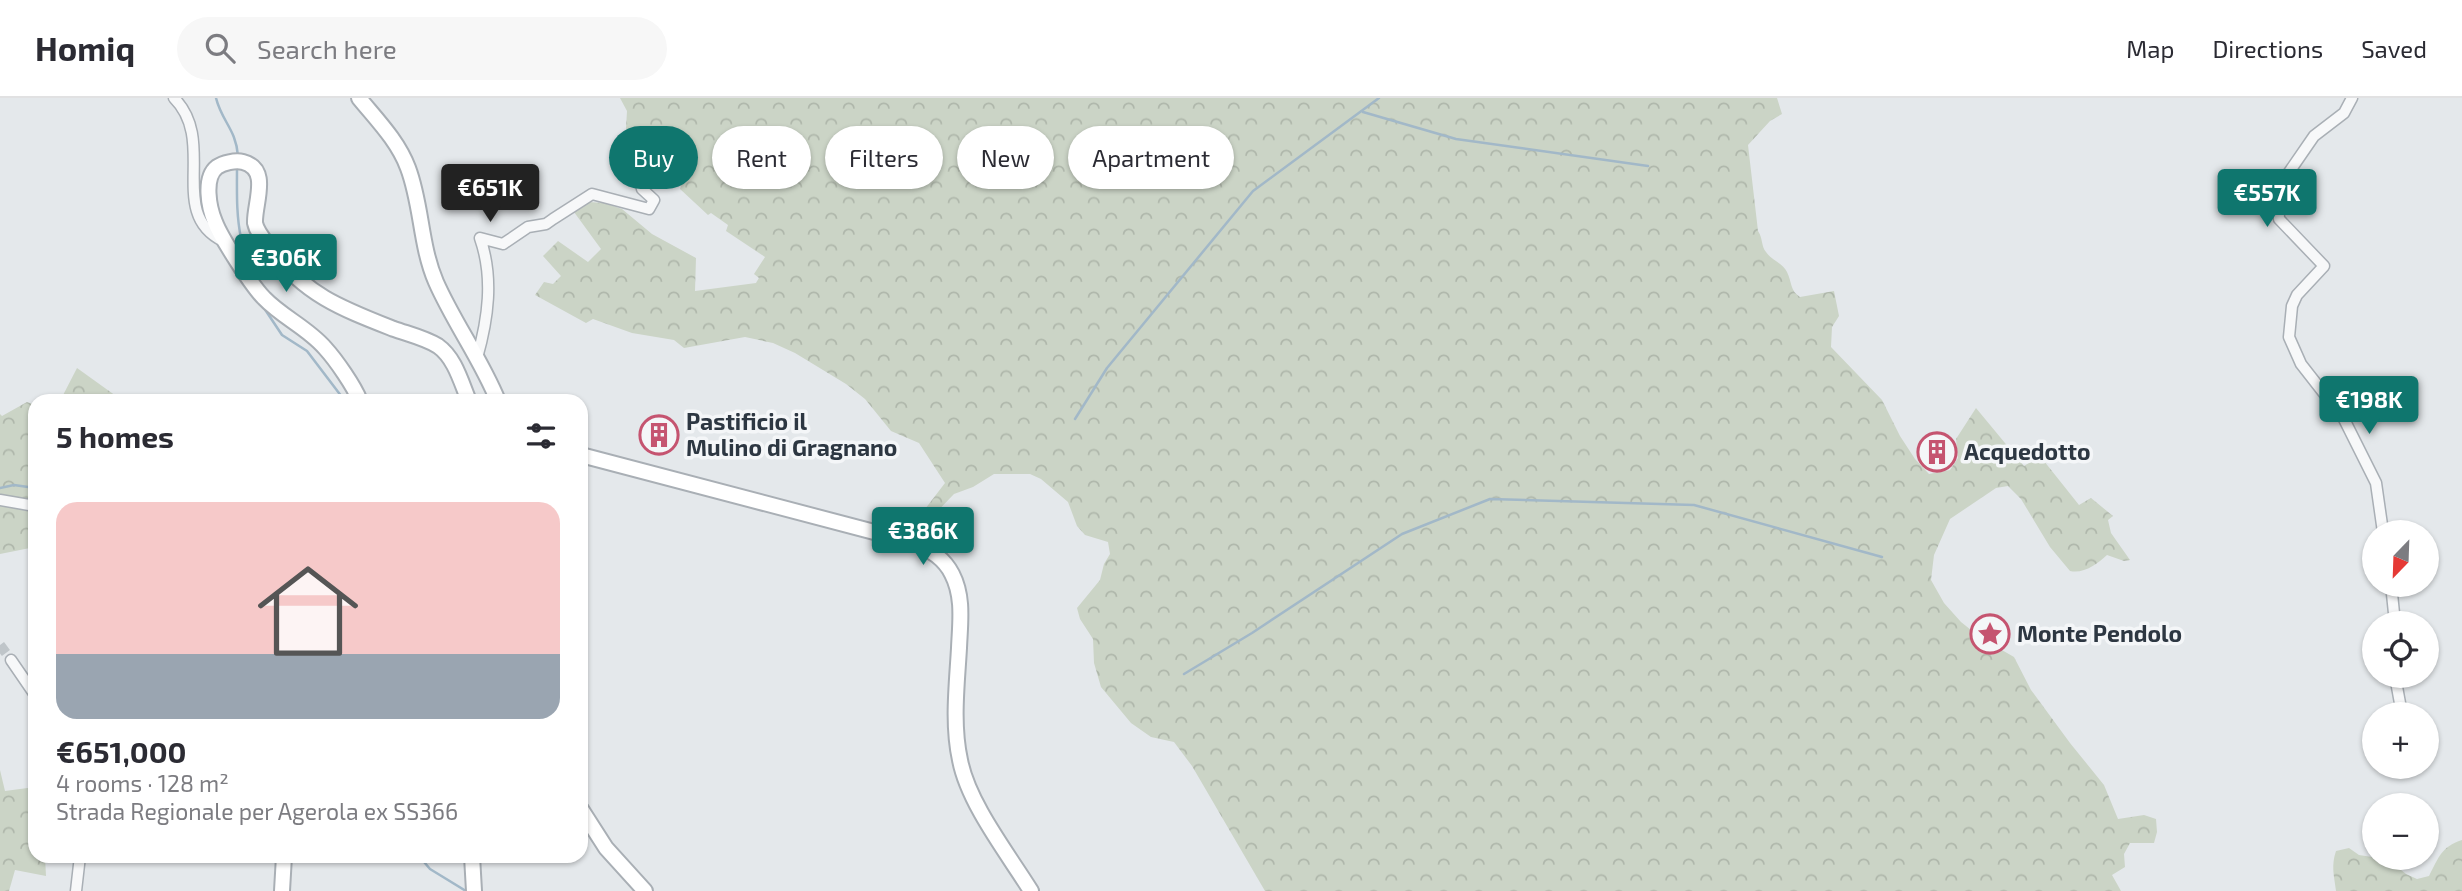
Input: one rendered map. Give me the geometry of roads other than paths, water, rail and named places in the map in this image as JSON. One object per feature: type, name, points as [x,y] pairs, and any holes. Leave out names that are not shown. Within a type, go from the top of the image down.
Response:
[{"type":"main road","points":[[359,98],[386,131],[408,169],[425,252],[436,283],[495,394]]},
{"type":"main road","points":[[358,394],[327,349],[263,297],[215,223],[208,189],[212,174],[226,163],[241,161],[252,167],[257,174],[260,192],[255,222],[284,266],[302,284],[341,308],[437,345],[453,363],[466,394]]},
{"type":"main road","points":[[588,457],[916,543],[937,555],[951,572],[961,608],[956,702],[960,761],[976,803],[1031,891]]},
{"type":"main road","points":[[588,820],[606,848],[645,891]]},
{"type":"main road","points":[[282,891],[284,863]]},
{"type":"main road","points":[[472,863],[474,888]]},
{"type":"street","points":[[174,98],[184,108],[193,133],[193,189],[197,214],[208,231],[227,243]]},
{"type":"street","points":[[2352,99],[2344,113],[2314,136],[2283,181],[2278,197],[2279,219],[2323,266],[2297,295],[2292,306],[2289,337],[2301,364],[2344,419],[2376,484],[2381,520]]},
{"type":"street","points":[[477,358],[488,306],[484,250],[480,238],[503,244],[528,227],[546,223],[592,194],[649,209],[654,200],[642,189]]},
{"type":"street","points":[[0,500],[28,505]]},
{"type":"street","points":[[11,660],[28,685]]},
{"type":"street","points":[[76,891],[79,863]]},
{"type":"waterway","points":[[216,98],[235,139],[238,156]]},
{"type":"waterway","points":[[1075,419],[1107,368],[1253,191],[1379,98]]},
{"type":"waterway","points":[[1363,112],[1456,139],[1648,166]]},
{"type":"waterway","points":[[237,166],[239,229],[242,243],[256,274]]},
{"type":"waterway","points":[[262,305],[282,335],[307,351],[340,394]]},
{"type":"waterway","points":[[0,488],[14,485],[28,487]]},
{"type":"waterway","points":[[1184,674],[1252,633],[1402,534],[1490,499],[1694,505],[1882,557]]},
{"type":"waterway","points":[[425,863],[466,891]]},
{"type":"tunnel","points":[[0,645],[11,660]]},
{"type":"place","name":"Pastificio il Mulino di Gragnano","points":[[659,435]]},
{"type":"place","name":"Acquedotto","points":[[1937,452]]},
{"type":"place","name":"Monte Pendolo","points":[[1990,634]]}]
